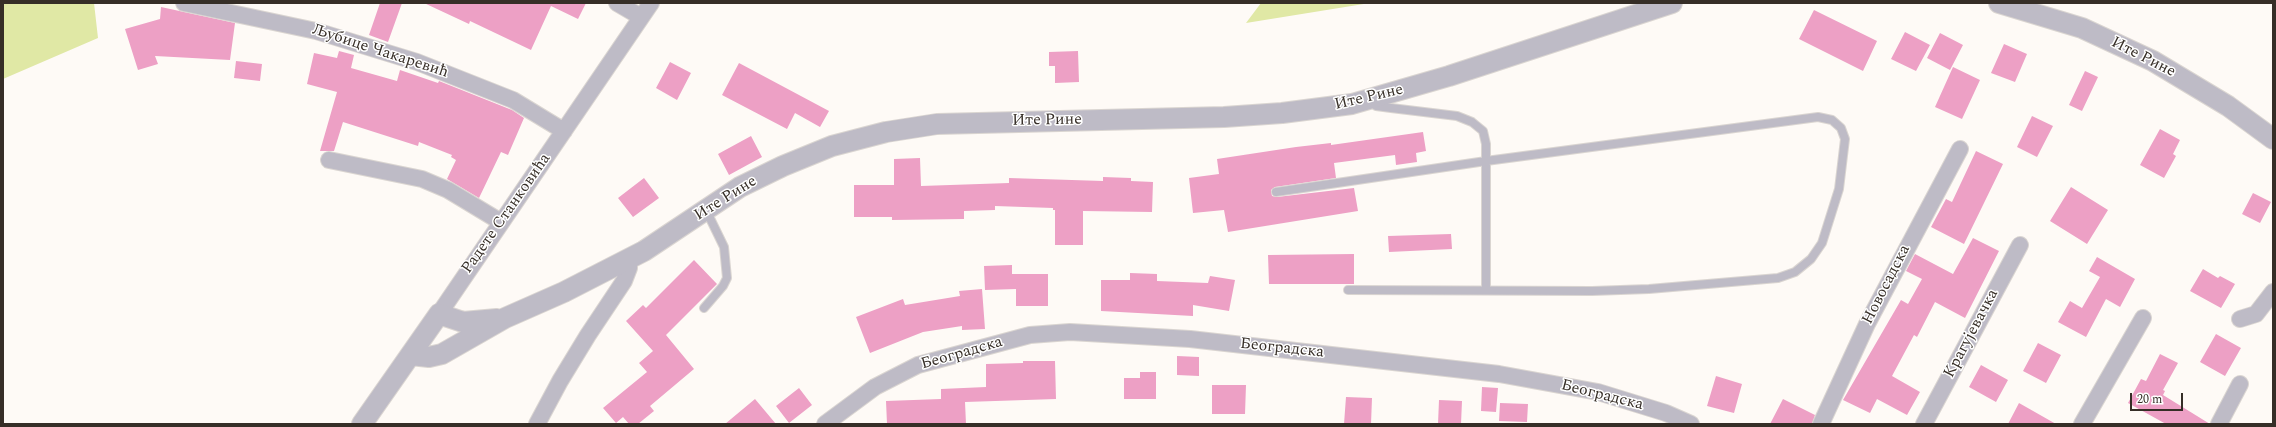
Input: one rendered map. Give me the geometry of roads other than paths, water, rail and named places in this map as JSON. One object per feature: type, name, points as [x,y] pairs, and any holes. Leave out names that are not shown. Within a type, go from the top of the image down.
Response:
[{"type":"street","name":"Љубице Чакаревић","points":[[184,3],[316,31],[417,62],[513,100],[564,131]]},
{"type":"street","points":[[617,3],[642,17]]},
{"type":"street","name":"Радете Станковића","points":[[362,424],[411,355],[651,3]]},
{"type":"street","name":"Ите Рине","points":[[505,318],[564,292],[629,259],[668,236],[740,187],[807,156],[886,132],[917,126],[1282,114],[1368,100],[1449,76],[1672,3]]},
{"type":"street","name":"Ите Рине","points":[[1999,3],[2082,28],[2153,61],[2228,106],[2273,139]]},
{"type":"street","name":"Новосадска","points":[[1821,424],[1870,317],[1960,149]]},
{"type":"street","points":[[329,160],[422,179],[448,190],[501,222]]},
{"type":"street","name":"Крагујевачка","points":[[1924,424],[2020,245]]},
{"type":"street","points":[[537,424],[572,361],[624,280],[629,268],[629,259]]},
{"type":"street","points":[[2240,319],[2256,314],[2273,292]]},
{"type":"street","points":[[439,314],[463,322],[505,318]]},
{"type":"street","points":[[411,355],[429,357],[442,354],[505,318]]},
{"type":"street","points":[[2082,424],[2143,318]]},
{"type":"street","name":"Београдска","points":[[825,424],[840,419],[875,387],[918,365],[954,354],[1030,335],[1070,332],[1190,339],[1499,374],[1598,392],[1666,413],[1685,423]]},
{"type":"street","points":[[2219,424],[2240,384]]},
{"type":"lane","points":[[1368,100],[1376,106],[1457,116],[1472,122],[1483,131],[1486,144],[1486,290]]},
{"type":"lane","points":[[1276,192],[1486,161],[1818,117],[1832,120],[1840,128],[1845,139],[1839,189],[1822,243],[1811,259],[1795,272],[1778,278],[1649,289],[1592,291],[1348,290]]},
{"type":"lane","points":[[704,308],[723,286],[727,278],[724,247],[706,210]]}]
